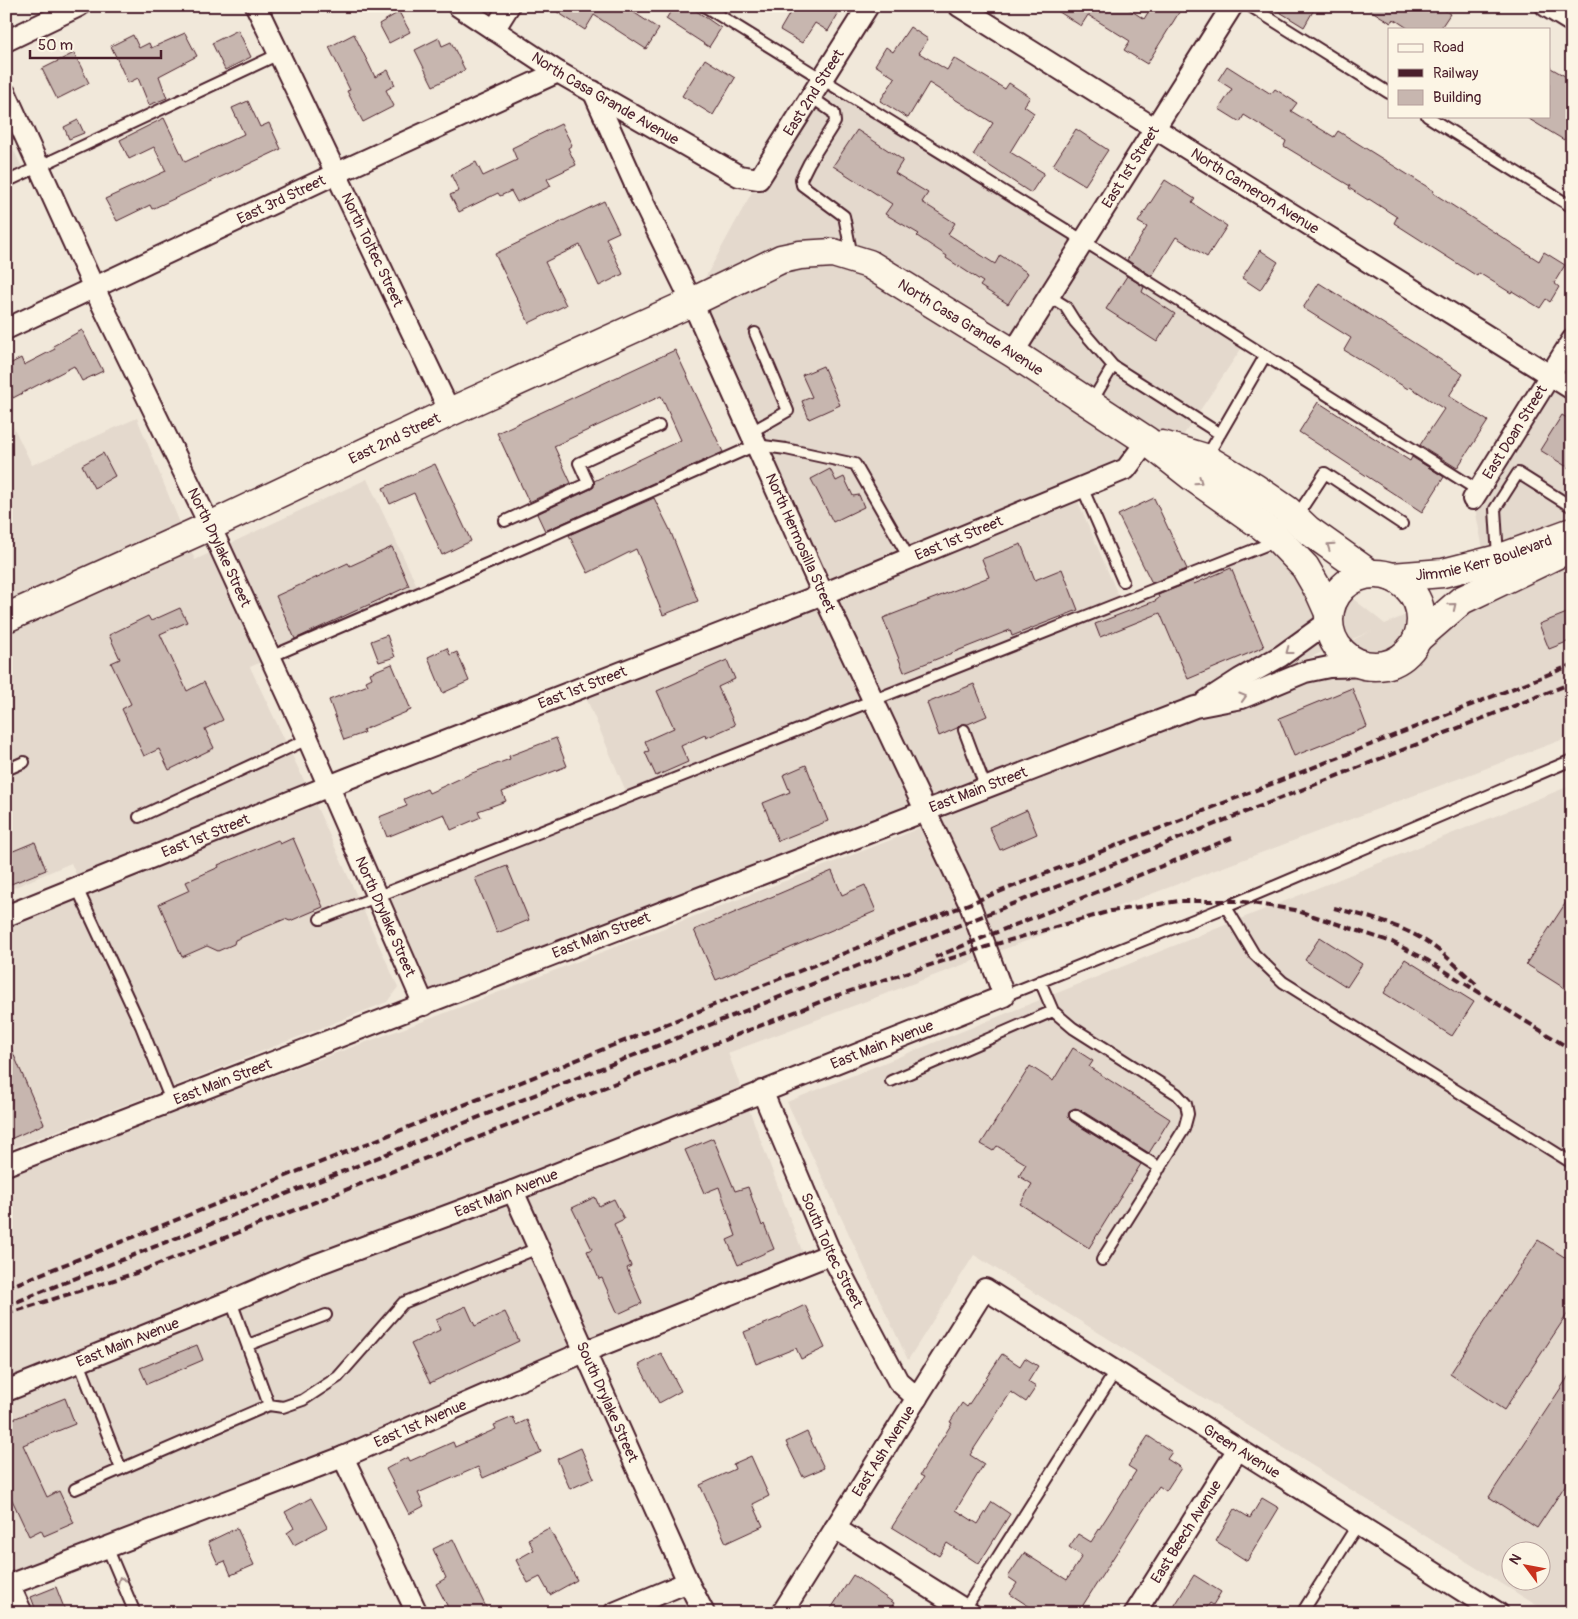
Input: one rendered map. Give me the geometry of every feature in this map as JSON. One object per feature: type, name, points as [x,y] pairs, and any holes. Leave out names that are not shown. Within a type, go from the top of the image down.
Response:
[{"type":"main road","name":"North Casa Grande Avenue","points":[[781,259],[800,255],[833,253],[869,264],[1013,353],[1091,404],[1146,441],[1194,478],[1272,533],[1305,567],[1320,593],[1328,617]]},
{"type":"main road","name":"East 2nd Street","points":[[6,618],[210,526],[450,412],[692,302],[781,259]]},
{"type":"main road","name":"North Casa Grande Avenue","points":[[1146,441],[1205,458],[1255,488],[1287,510],[1308,530],[1381,576]]},
{"type":"main road","name":"Jimmie Kerr Boulevard","points":[[1381,576],[1443,573],[1498,559],[1572,532]]},
{"type":"main road","name":"Jimmie Kerr Boulevard","points":[[1417,639],[1462,600],[1572,547]]},
{"type":"main road","points":[[1359,576],[1381,576],[1403,583],[1412,592],[1418,603],[1421,615],[1417,639],[1410,650],[1400,659],[1388,664],[1374,666],[1356,662],[1341,652],[1334,641],[1328,617],[1335,597],[1341,588],[1359,576]]},
{"type":"street","points":[[6,41],[79,6]]},
{"type":"street","name":"North Toltec Street","points":[[256,6],[450,412]]},
{"type":"street","name":"North Casa Grande Avenue","points":[[458,6],[558,72],[739,176],[759,179]]},
{"type":"street","points":[[494,30],[510,6]]},
{"type":"street","name":"East 2nd Street","points":[[759,179],[868,6]]},
{"type":"street","name":"North Cameron Avenue","points":[[959,6],[1572,389]]},
{"type":"street","name":"East 1st Street","points":[[1013,353],[1232,6]]},
{"type":"street","points":[[1546,6],[1572,22]]},
{"type":"street","name":"East 3rd Street","points":[[6,329],[335,174],[558,72]]},
{"type":"street","name":"North Hermosilla Street","points":[[593,91],[642,200],[692,302],[823,594],[970,905],[1004,996]]},
{"type":"street","name":"North Drylake Street","points":[[6,94],[94,288],[210,526],[330,786],[424,1005]]},
{"type":"street","name":"East Doan Street","points":[[1476,495],[1572,340]]},
{"type":"street","name":"East 1st Street","points":[[6,916],[330,786],[823,594],[1082,487],[1126,468],[1146,441]]},
{"type":"street","name":"East Main Street","points":[[1195,707],[1281,656],[1328,617]]},
{"type":"street","name":"East Main Street","points":[[6,1164],[424,1005],[985,786],[1195,707],[1242,698],[1305,672],[1329,667],[1374,666]]},
{"type":"street","name":"East Main Avenue","points":[[6,1391],[232,1301],[307,1268],[513,1191],[1004,996]]},
{"type":"street","name":"South Toltec Street","points":[[762,1091],[831,1254],[898,1381],[917,1398]]},
{"type":"street","name":"South Drylake Street","points":[[513,1191],[688,1582],[704,1613]]},
{"type":"street","name":"East 1st Avenue","points":[[8,1585],[343,1457],[584,1352],[831,1254]]},
{"type":"street","name":"East Ash Avenue","points":[[782,1613],[985,1289]]},
{"type":"street","name":"Green Avenue","points":[[985,1289],[1358,1524],[1478,1607],[1498,1613]]},
{"type":"street","name":"East Beech Avenue","points":[[1135,1613],[1238,1449]]},
{"type":"street","points":[[343,1457],[417,1613]]},
{"type":"street","points":[[835,1528],[965,1612]]},
{"type":"street","points":[[614,1613],[688,1582]]},
{"type":"street","points":[[8,1585],[22,1613]]},
{"type":"lane","points":[[704,6],[1266,356],[1476,495]]},
{"type":"lane","points":[[1250,6],[1388,92]]},
{"type":"lane","points":[[6,182],[279,54]]},
{"type":"lane","points":[[811,97],[834,113],[835,122],[809,163],[801,179],[802,186],[844,216],[853,259]]},
{"type":"lane","points":[[1430,118],[1572,206]]},
{"type":"lane","points":[[1049,296],[1065,306],[1075,322],[1113,366],[1220,434]]},
{"type":"lane","points":[[270,657],[489,563],[753,438],[788,411],[755,333]]},
{"type":"lane","points":[[1205,458],[1266,356]]},
{"type":"lane","points":[[1091,404],[1113,366]]},
{"type":"lane","points":[[505,521],[588,483],[579,463],[659,426]]},
{"type":"lane","points":[[753,438],[786,449],[855,464],[909,558]]},
{"type":"lane","points":[[1295,518],[1325,473],[1402,524]]},
{"type":"lane","points":[[1498,559],[1495,509],[1518,473],[1572,507]]},
{"type":"lane","points":[[1082,487],[1124,581]]},
{"type":"lane","points":[[320,919],[1279,540]]},
{"type":"lane","points":[[964,730],[985,786]]},
{"type":"lane","points":[[139,817],[308,739]]},
{"type":"lane","points":[[1004,996],[1226,907],[1572,760]]},
{"type":"lane","points":[[6,770],[24,762]]},
{"type":"lane","points":[[78,888],[141,1026],[171,1102]]},
{"type":"lane","points":[[1226,907],[1254,954],[1283,982],[1572,1163]]},
{"type":"lane","points":[[1040,981],[1053,1011],[1072,1028],[1177,1094],[1186,1104],[1188,1114],[1184,1129],[1102,1260]]},
{"type":"lane","points":[[891,1081],[1053,1011]]},
{"type":"lane","points":[[1074,1115],[1160,1168]]},
{"type":"lane","points":[[75,1489],[269,1405],[282,1407],[304,1400],[338,1377],[403,1303],[538,1248]]},
{"type":"lane","points":[[232,1301],[269,1405]]},
{"type":"lane","points":[[248,1345],[326,1316]]},
{"type":"lane","points":[[79,1362],[121,1469]]},
{"type":"lane","points":[[965,1612],[1115,1372]]},
{"type":"lane","points":[[1302,1613],[1358,1524]]},
{"type":"lane","points":[[107,1547],[135,1613]]},
{"type":"shaded area","points":[[822,78],[1245,343],[1174,449],[1147,441],[1126,469],[1073,490],[1121,602],[1279,540],[1385,624],[1489,579],[1473,499],[1572,340],[1572,736],[728,1053],[807,1264],[6,1583],[6,1178],[180,1110],[432,1018],[896,838],[992,796],[1197,717],[1371,631],[1195,707],[424,1005],[377,896],[628,796],[582,688],[823,594],[692,302],[759,179]]},
{"type":"shaded area","points":[[6,135],[22,167],[6,177]]},
{"type":"shaded area","points":[[6,412],[32,465],[137,418],[195,560],[367,479],[419,590],[250,667],[319,812],[398,987],[387,1002],[169,1088],[71,863],[6,891]]},
{"type":"shaded area","points":[[1572,785],[1572,1613],[1549,1613],[1515,1592],[1550,1592],[1550,1542],[1500,1542],[1500,1582],[974,1255],[908,1360],[787,1102]]},
{"type":"shaded area","points":[[79,887],[159,1092],[6,1150],[6,916]]},
{"type":"building","points":[[548,6],[624,6],[659,29],[646,49],[594,15],[585,30]]},
{"type":"building","points":[[674,6],[689,6],[721,28],[709,47],[666,19]]},
{"type":"building","points":[[794,6],[825,6],[838,14],[828,31],[815,23],[802,43],[780,30]]},
{"type":"building","points":[[1050,6],[1124,6],[1144,19],[1152,6],[1183,6],[1147,64],[1124,50],[1130,41],[1088,15],[1081,26]]},
{"type":"building","points":[[1270,6],[1316,6],[1304,27]]},
{"type":"building","points":[[1364,6],[1438,6],[1450,14],[1441,28],[1408,28],[1394,19],[1391,23]]},
{"type":"building","points":[[399,12],[410,32],[389,43],[379,24]]},
{"type":"building","points":[[910,27],[928,39],[919,53],[947,70],[954,58],[1005,89],[1009,83],[1030,97],[1024,106],[1034,113],[1010,152],[1044,173],[1031,193],[973,155],[993,123],[929,83],[908,118],[880,101],[895,78],[875,65],[886,47],[893,52]]},
{"type":"building","points":[[238,30],[251,57],[225,70],[212,43]]},
{"type":"building","points":[[185,33],[197,56],[159,76],[167,98],[149,105],[138,78],[128,83],[111,46],[133,35],[139,48],[149,43],[151,48]]},
{"type":"building","points":[[354,34],[375,77],[388,70],[395,85],[386,90],[394,106],[363,122],[347,91],[350,90],[329,47]]},
{"type":"building","points":[[439,38],[442,46],[451,42],[465,70],[433,86],[415,50]]},
{"type":"building","points":[[74,53],[89,83],[57,99],[42,69]]},
{"type":"building","points":[[705,59],[735,78],[713,115],[682,96]]},
{"type":"building","points":[[1227,66],[1271,94],[1275,89],[1297,103],[1291,111],[1334,137],[1338,131],[1434,191],[1433,193],[1539,261],[1544,252],[1565,265],[1554,283],[1559,287],[1550,302],[1546,299],[1540,308],[1479,273],[1477,276],[1394,223],[1397,217],[1284,146],[1286,141],[1244,115],[1240,122],[1219,109],[1232,89],[1218,80]]},
{"type":"building","points":[[1550,68],[1572,80],[1572,127],[1564,140],[1527,118],[1550,118]]},
{"type":"building","points":[[248,101],[260,127],[269,123],[281,149],[152,209],[150,205],[117,221],[105,199],[166,171],[154,147],[129,159],[120,140],[164,118],[185,162],[244,134],[232,108]]},
{"type":"building","points":[[78,120],[84,133],[69,139],[64,127]]},
{"type":"building","points":[[561,124],[572,145],[568,148],[576,165],[547,179],[551,186],[517,202],[511,191],[500,196],[498,193],[459,212],[450,195],[459,191],[451,175],[476,162],[483,176],[517,160],[512,148]]},
{"type":"building","points":[[1076,129],[1108,150],[1085,185],[1053,165]]},
{"type":"building","points":[[857,130],[903,160],[895,173],[928,193],[922,202],[955,223],[948,234],[995,264],[1000,255],[1028,273],[1008,304],[980,286],[983,282],[946,258],[947,256],[917,236],[919,234],[885,214],[892,204],[833,166]]},
{"type":"building","points":[[1165,180],[1195,199],[1192,203],[1227,226],[1207,257],[1176,237],[1152,276],[1127,260],[1147,227],[1138,222]]},
{"type":"building","points":[[604,201],[619,232],[606,238],[623,274],[599,286],[580,245],[545,262],[566,305],[529,323],[495,254]]},
{"type":"building","points":[[1260,250],[1278,262],[1260,290],[1242,278]]},
{"type":"building","points":[[1127,276],[1144,287],[1142,292],[1175,314],[1157,342],[1106,309]]},
{"type":"building","points":[[1319,283],[1463,374],[1449,396],[1488,421],[1457,468],[1420,445],[1444,409],[1410,387],[1408,389],[1344,350],[1351,338],[1303,308]]},
{"type":"building","points":[[82,330],[103,371],[82,381],[74,366],[13,398],[6,385],[6,366],[21,358],[24,365],[55,349],[53,346]]},
{"type":"building","points":[[675,350],[723,452],[545,531],[537,514],[591,489],[594,487],[594,481],[681,440],[661,396],[554,446],[571,483],[529,502],[497,433]]},
{"type":"building","points":[[823,366],[840,405],[809,419],[802,401],[812,397],[802,375]]},
{"type":"building","points":[[1318,402],[1410,461],[1412,457],[1444,477],[1422,512],[1299,432]]},
{"type":"building","points":[[1562,415],[1572,421],[1572,470],[1540,450]]},
{"type":"building","points":[[103,453],[115,476],[94,488],[82,465]]},
{"type":"building","points":[[435,464],[471,541],[442,555],[414,493],[390,504],[383,488]]},
{"type":"building","points":[[830,469],[836,481],[844,477],[853,496],[859,495],[864,507],[833,522],[811,479]]},
{"type":"building","points":[[654,498],[670,530],[698,601],[663,615],[636,549],[588,573],[569,535]]},
{"type":"building","points":[[1154,498],[1187,569],[1152,583],[1118,515]]},
{"type":"building","points":[[1021,544],[1035,580],[1062,569],[1078,610],[1012,636],[1010,630],[904,672],[883,618],[989,577],[982,559]]},
{"type":"building","points":[[392,547],[409,586],[295,639],[276,596],[348,563],[350,566]]},
{"type":"building","points":[[1231,568],[1264,647],[1188,679],[1160,613],[1100,637],[1095,624],[1155,601],[1159,598],[1158,595],[1193,581],[1194,584]]},
{"type":"building","points":[[180,608],[187,622],[160,634],[187,691],[204,682],[223,720],[205,729],[214,748],[169,770],[159,749],[144,756],[122,709],[131,704],[111,663],[120,659],[109,635],[148,616],[151,621]]},
{"type":"building","points":[[1572,611],[1572,640],[1549,649],[1539,624]]},
{"type":"building","points":[[387,635],[395,657],[379,662],[371,641]]},
{"type":"building","points":[[447,648],[450,655],[457,652],[469,681],[443,693],[428,657]]},
{"type":"building","points":[[727,660],[735,679],[718,687],[735,725],[706,738],[705,735],[681,746],[688,762],[656,776],[645,752],[649,751],[645,741],[674,728],[657,691]]},
{"type":"building","points":[[392,664],[411,710],[363,730],[364,733],[344,740],[329,700],[368,685],[366,681],[372,678],[370,673]]},
{"type":"building","points":[[974,684],[987,716],[968,724],[961,724],[957,728],[939,736],[927,703]]},
{"type":"building","points":[[1352,688],[1367,727],[1294,756],[1279,718]]},
{"type":"building","points":[[556,738],[567,766],[502,792],[506,801],[478,811],[481,817],[451,830],[444,814],[387,837],[379,817],[407,806],[404,799],[427,789],[429,793],[472,773],[510,759],[509,756]]},
{"type":"building","points":[[806,765],[828,821],[778,841],[763,803],[790,792],[783,775]]},
{"type":"building","points":[[1027,810],[1037,834],[1000,850],[989,827]]},
{"type":"building","points":[[293,838],[323,907],[290,921],[285,919],[235,940],[234,944],[218,951],[207,946],[182,957],[159,904],[190,890],[186,882],[219,867],[218,865],[278,840],[280,844]]},
{"type":"building","points":[[35,842],[46,870],[6,886],[6,854]]},
{"type":"building","points":[[507,866],[529,920],[497,933],[475,878]]},
{"type":"building","points":[[832,871],[842,895],[865,885],[876,911],[716,980],[694,930]]},
{"type":"building","points":[[1572,893],[1572,993],[1526,964]]},
{"type":"building","points":[[1320,937],[1362,964],[1347,987],[1305,960]]},
{"type":"building","points":[[1405,959],[1474,1002],[1452,1036],[1384,993]]},
{"type":"building","points":[[6,1037],[44,1124],[6,1141]]},
{"type":"building","points":[[1073,1048],[1093,1061],[1089,1067],[1170,1119],[1149,1153],[1079,1109],[1075,1108],[1069,1111],[1068,1115],[1071,1121],[1141,1164],[1089,1248],[1020,1204],[1032,1184],[1019,1176],[1026,1164],[997,1146],[993,1151],[981,1144],[1030,1066],[1053,1081]]},
{"type":"building","points":[[713,1138],[735,1191],[748,1187],[762,1226],[764,1224],[774,1249],[738,1265],[727,1240],[736,1236],[719,1187],[704,1193],[685,1150]]},
{"type":"building","points":[[595,1197],[599,1206],[614,1199],[624,1219],[614,1224],[631,1266],[627,1268],[642,1303],[618,1314],[602,1278],[599,1279],[587,1251],[592,1249],[572,1208]]},
{"type":"building","points":[[1538,1240],[1572,1262],[1572,1307],[1504,1410],[1450,1374]]},
{"type":"building","points":[[805,1305],[825,1348],[801,1359],[796,1348],[756,1364],[744,1332],[782,1317]]},
{"type":"building","points":[[466,1306],[475,1326],[505,1312],[519,1341],[430,1383],[411,1344],[440,1330],[436,1320]]},
{"type":"building","points":[[197,1345],[203,1360],[147,1384],[140,1368]]},
{"type":"building","points":[[661,1353],[681,1391],[659,1403],[639,1365]]},
{"type":"building","points":[[1002,1354],[1020,1366],[1025,1358],[1038,1366],[1028,1382],[1036,1387],[1026,1402],[1011,1392],[975,1447],[970,1455],[984,1464],[956,1510],[978,1524],[992,1502],[1010,1514],[979,1564],[947,1543],[939,1556],[892,1527],[924,1477],[920,1475],[962,1403],[967,1407]]},
{"type":"building","points":[[1572,1371],[1572,1475],[1537,1528],[1489,1497]]},
{"type":"building","points":[[65,1398],[75,1424],[23,1445],[47,1497],[59,1491],[74,1523],[44,1536],[41,1530],[29,1536],[6,1487],[6,1422]]},
{"type":"building","points":[[513,1417],[516,1425],[527,1420],[541,1452],[483,1478],[478,1467],[418,1493],[424,1506],[409,1514],[386,1469],[408,1457],[410,1461],[453,1442],[455,1447],[496,1429],[494,1425]]},
{"type":"building","points":[[807,1432],[824,1468],[803,1477],[786,1442]]},
{"type":"building","points":[[1148,1436],[1172,1452],[1167,1459],[1181,1468],[1166,1491],[1159,1486],[1078,1613],[1026,1613],[1030,1607],[1010,1594],[1017,1583],[1008,1577],[1024,1553],[1067,1580],[1082,1556],[1069,1547],[1078,1534],[1091,1542],[1136,1471],[1128,1466]]},
{"type":"building","points":[[581,1448],[594,1478],[570,1489],[557,1459]]},
{"type":"building","points":[[751,1456],[769,1496],[753,1504],[763,1526],[726,1543],[700,1485],[735,1469],[733,1464]]},
{"type":"building","points":[[311,1498],[327,1527],[294,1545],[287,1533],[294,1528],[285,1512]]},
{"type":"building","points":[[1262,1498],[1279,1508],[1247,1561],[1216,1541],[1235,1509],[1250,1518]]},
{"type":"building","points":[[237,1528],[254,1565],[231,1575],[225,1561],[218,1564],[208,1542]]},
{"type":"building","points":[[549,1528],[577,1580],[550,1595],[540,1577],[528,1583],[516,1560],[534,1550],[528,1539]]},
{"type":"building","points":[[453,1539],[489,1613],[451,1613],[436,1584],[446,1578],[433,1549]]},
{"type":"building","points":[[853,1575],[894,1603],[888,1613],[828,1613]]},
{"type":"building","points":[[1194,1575],[1221,1592],[1213,1605],[1210,1603],[1203,1613],[1170,1613]]},
{"type":"building","points":[[56,1587],[66,1613],[37,1613],[31,1597]]},
{"type":"railway","points":[[6,1288],[1572,665]]},
{"type":"railway","points":[[6,1306],[1572,683]]},
{"type":"railway","points":[[935,957],[1234,837]]},
{"type":"railway","points":[[6,1314],[136,1273],[835,996],[986,947],[1111,911],[1179,901],[1239,901],[1295,910],[1392,942],[1427,960],[1572,1050]]},
{"type":"railway","points":[[1334,908],[1365,916],[1415,935],[1440,951],[1476,984]]}]
